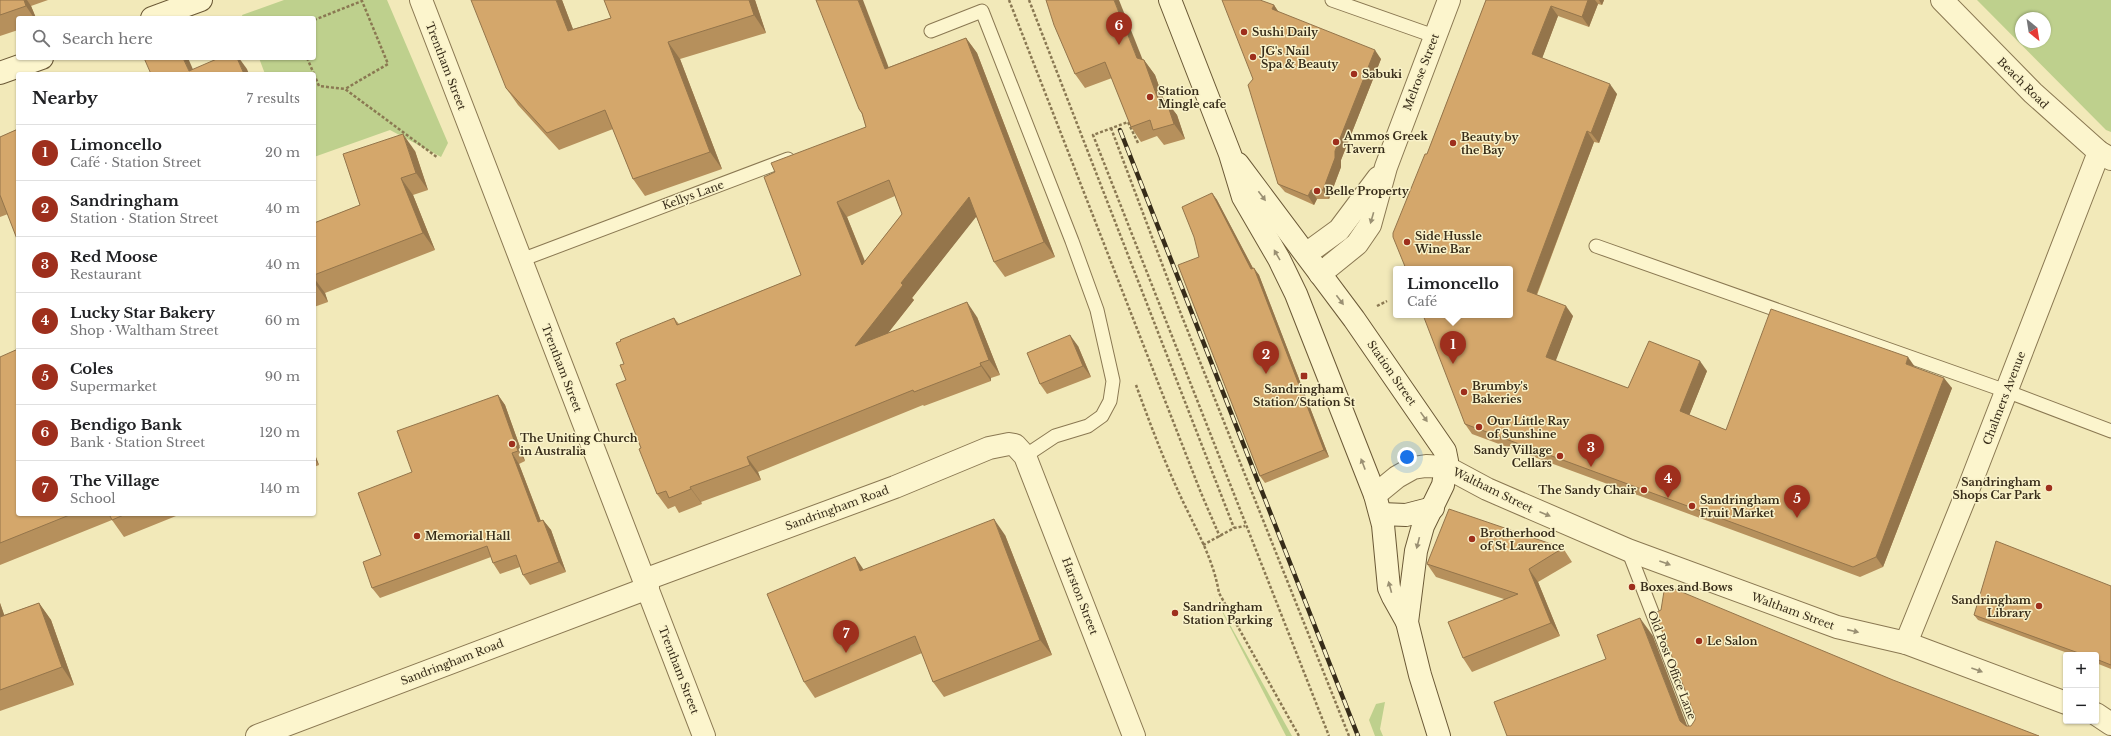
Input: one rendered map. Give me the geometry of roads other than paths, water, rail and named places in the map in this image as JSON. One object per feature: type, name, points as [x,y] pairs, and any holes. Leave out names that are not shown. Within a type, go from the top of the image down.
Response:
[{"type":"street","points":[[157,16],[201,0]]},
{"type":"street","name":"Trentham Street","points":[[421,0],[704,736]]},
{"type":"street","name":"Station Street","points":[[1170,0],[1230,154],[1246,205],[1291,282],[1378,504],[1390,588],[1393,597],[1407,622],[1420,675],[1439,736]]},
{"type":"street","name":"Melrose Street","points":[[1320,274],[1348,253],[1369,228],[1386,167],[1434,36],[1449,0]]},
{"type":"street","name":"Beach Road","points":[[1942,0],[2033,93],[2105,156]]},
{"type":"street","points":[[0,73],[36,60]]},
{"type":"street","name":"Station Street","points":[[1230,154],[1306,254],[1439,440],[1446,456],[1446,468],[1443,485],[1421,531],[1416,551],[1407,622]]},
{"type":"street","name":"Chalmers Avenue","points":[[1906,643],[2006,391],[2105,156]]},
{"type":"street","name":"Melrose Street","points":[[1306,254],[1334,235],[1348,221],[1386,167]]},
{"type":"street","points":[[1291,282],[1306,254]]},
{"type":"street","points":[[1291,282],[1320,274]]},
{"type":"street","name":"Sandringham Road","points":[[258,736],[895,487],[989,448],[1009,444],[1015,445],[1025,456]]},
{"type":"street","name":"Harston Street","points":[[1025,456],[1134,736]]},
{"type":"street","name":"Waltham Street","points":[[1378,504],[1397,477],[1413,468],[1426,466],[1446,468],[1487,489],[1628,550],[1837,627],[1906,643],[2063,702]]},
{"type":"street","points":[[1378,504],[1406,515],[1433,508]]},
{"type":"street","points":[[2099,716],[2111,724]]},
{"type":"lane","points":[[1336,1],[1434,36]]},
{"type":"lane","points":[[931,31],[982,11],[1075,248],[1097,310],[1113,381],[1110,401],[1102,416],[1088,426],[1055,436],[1025,456]]},
{"type":"lane","name":"Kellys Lane","points":[[520,260],[798,156]]},
{"type":"lane","points":[[1596,246],[2006,391],[2111,431]]},
{"type":"lane","name":"Old Post Office Lane","points":[[1628,550],[1700,736]]},
{"type":"railway","points":[[1120,130],[1358,736]]},
{"type":"place","name":"Sushi Daily","points":[[1244,32]]},
{"type":"place","name":"Bendigo Bank","points":[[1119,45]]},
{"type":"place","name":"JG's Nail Spa & Beauty","points":[[1253,57]]},
{"type":"place","name":"Sabuki","points":[[1354,74]]},
{"type":"place","name":"Station Mingle cafe","points":[[1150,97]]},
{"type":"place","name":"Ammos Greek Tavern","points":[[1336,142]]},
{"type":"place","name":"Beauty by the Bay","points":[[1453,143]]},
{"type":"place","name":"Belle Property","points":[[1317,191]]},
{"type":"place","name":"Side Hussle Wine Bar","points":[[1407,242]]},
{"type":"place","name":"Limoncello","points":[[1453,364]]},
{"type":"place","name":"Sandringham","points":[[1266,374]]},
{"type":"place","name":"Sandringham Station/Station St","points":[[1304,376]]},
{"type":"place","name":"Brumby's Bakeries","points":[[1464,392]]},
{"type":"place","name":"Our Little Ray of Sunshine","points":[[1479,427]]},
{"type":"place","name":"The Uniting Church in Australia","points":[[512,444]]},
{"type":"place","name":"Sandy Village Cellars","points":[[1560,456]]},
{"type":"place","name":"Red Moose","points":[[1591,467]]},
{"type":"place","name":"Sandringham Shops Car Park","points":[[2049,488]]},
{"type":"place","name":"The Sandy Chair","points":[[1644,490]]},
{"type":"place","name":"Lucky Star Bakery","points":[[1668,498]]},
{"type":"place","name":"Sandringham Fruit Market","points":[[1692,506]]},
{"type":"place","name":"Coles","points":[[1797,518]]},
{"type":"place","name":"Memorial Hall","points":[[417,536]]},
{"type":"place","name":"Brotherhood of St Laurence","points":[[1472,539]]},
{"type":"place","name":"Boxes and Bows","points":[[1632,587]]},
{"type":"place","name":"Sandringham Library","points":[[2039,606]]},
{"type":"place","name":"Sandringham Station Parking","points":[[1175,613]]},
{"type":"place","name":"Le Salon","points":[[1699,641]]},
{"type":"place","name":"The Village","points":[[846,653]]}]
